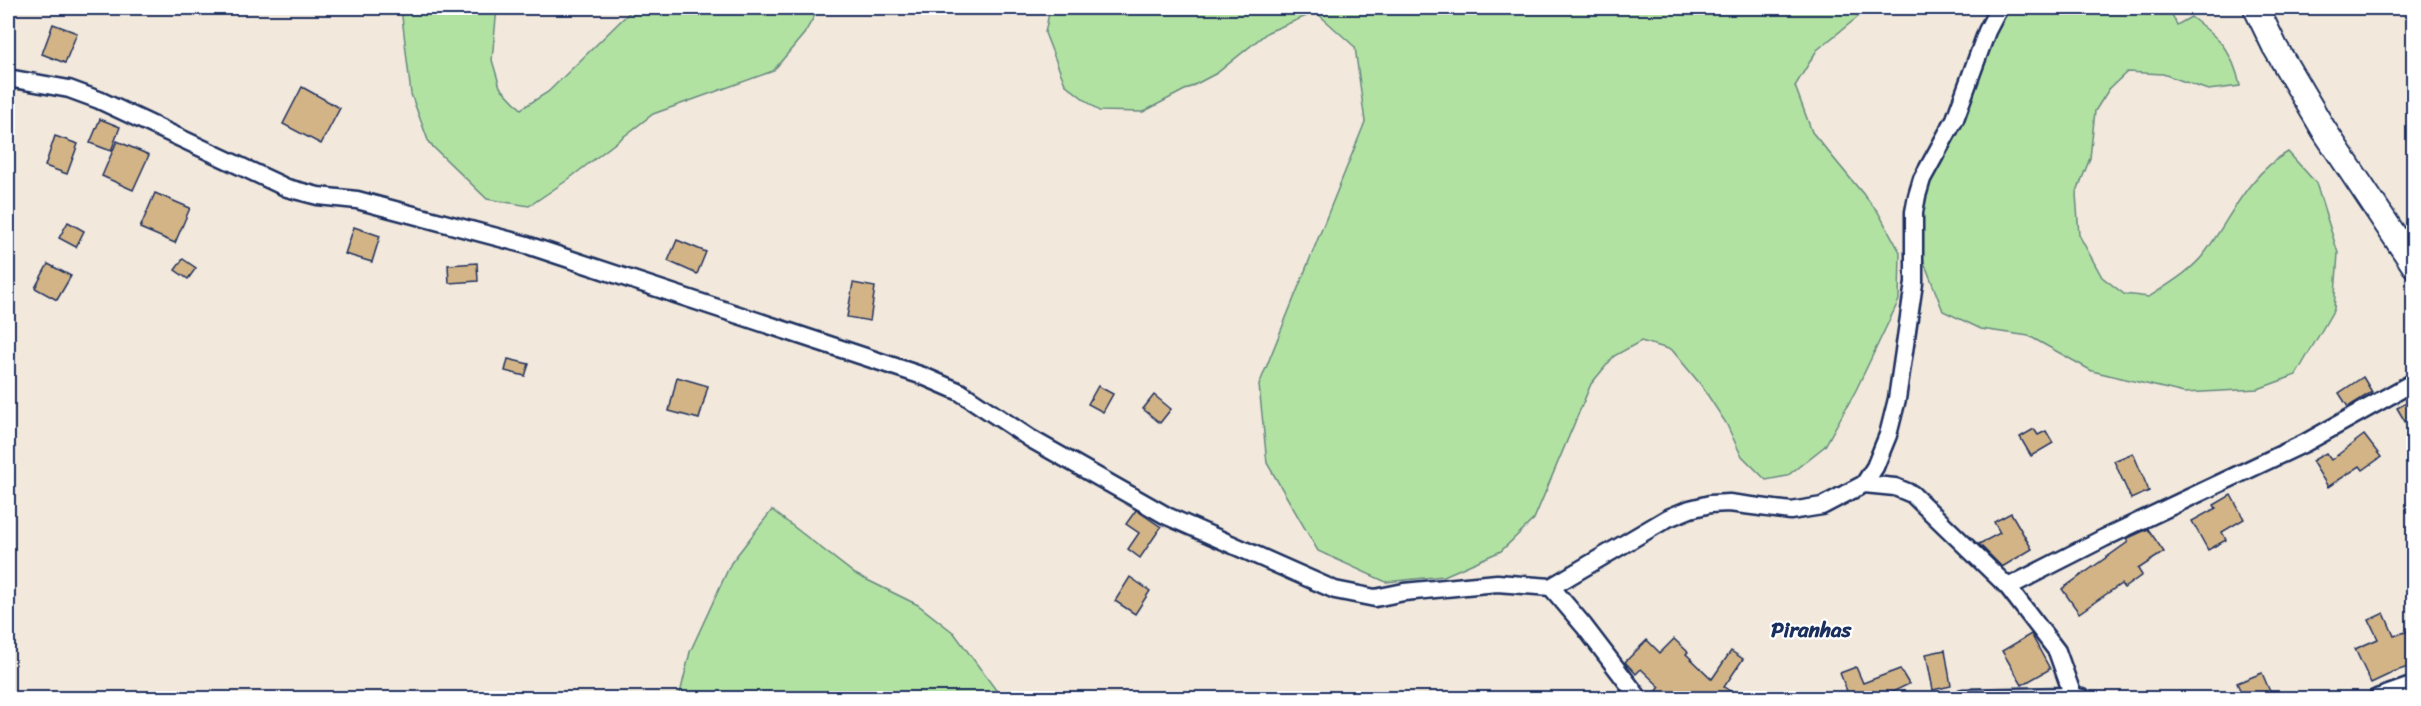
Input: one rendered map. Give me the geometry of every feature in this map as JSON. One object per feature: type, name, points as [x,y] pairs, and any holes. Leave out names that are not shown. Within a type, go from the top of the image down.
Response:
[{"type":"street","points":[[8,78],[69,89],[99,100],[287,188],[318,196],[357,200],[527,245],[922,376],[960,392],[1031,439],[1167,516],[1335,590],[1375,598],[1404,592],[1497,584],[1551,587],[1668,518],[1690,509],[1710,504],[1729,503],[1791,511],[1805,510],[1840,498],[1864,484],[1883,450],[1897,399],[1914,283],[1914,212],[1922,178],[1955,119],[1987,31],[1999,8]]},
{"type":"street","points":[[2256,8],[2275,47],[2324,130],[2414,265]]},
{"type":"street","points":[[2008,587],[2104,538],[2305,443],[2414,382]]},
{"type":"street","points":[[1864,484],[1895,487],[1912,494],[2008,587],[2057,651],[2078,697],[1980,696],[1963,699]]},
{"type":"street","points":[[1551,587],[1584,626],[1639,699]]},
{"type":"street","points":[[2377,699],[2414,685]]},
{"type":"green space","points":[[401,8],[497,8],[492,60],[500,87],[521,109],[548,92],[634,8],[819,8],[804,34],[773,71],[653,114],[566,181],[529,206],[487,199],[429,143],[411,94]]},
{"type":"green space","points":[[1050,8],[1869,8],[1817,50],[1795,86],[1812,132],[1878,212],[1900,252],[1899,300],[1856,390],[1825,446],[1787,476],[1766,480],[1741,455],[1726,423],[1701,385],[1672,350],[1641,341],[1614,356],[1591,384],[1534,519],[1501,551],[1444,576],[1386,582],[1318,551],[1267,463],[1259,385],[1365,122],[1355,47],[1316,12],[1268,32],[1217,73],[1143,112],[1099,111],[1065,84],[1045,33]]},
{"type":"green space","points":[[2004,8],[2169,8],[2177,25],[2191,17],[2223,46],[2233,63],[2240,86],[2208,90],[2163,74],[2127,72],[2109,89],[2095,111],[2090,158],[2076,194],[2079,235],[2102,277],[2124,294],[2149,297],[2178,278],[2198,261],[2251,185],[2274,161],[2288,152],[2316,183],[2338,253],[2334,309],[2296,375],[2258,389],[2184,393],[2092,371],[2029,336],[1981,329],[1943,311],[1917,244],[1927,188],[1964,119]]},
{"type":"green space","points":[[772,510],[855,574],[918,605],[954,633],[996,690],[999,698],[679,698],[690,652],[731,563]]},
{"type":"building","points":[[53,24],[77,33],[65,63],[42,54]]},
{"type":"building","points":[[302,87],[340,108],[321,144],[283,124]]},
{"type":"building","points":[[100,119],[120,127],[111,151],[90,143]]},
{"type":"building","points":[[55,136],[78,144],[67,174],[45,166]]},
{"type":"building","points":[[117,141],[149,155],[133,190],[102,176]]},
{"type":"building","points":[[155,193],[190,208],[175,243],[140,228]]},
{"type":"building","points":[[68,222],[84,231],[76,247],[59,238]]},
{"type":"building","points":[[354,227],[380,236],[372,262],[345,254]]},
{"type":"building","points":[[677,240],[706,252],[697,274],[668,261]]},
{"type":"building","points":[[183,259],[196,268],[188,279],[175,270]]},
{"type":"building","points":[[477,263],[478,281],[449,283],[448,265]]},
{"type":"building","points":[[48,264],[71,276],[57,300],[35,288]]},
{"type":"building","points":[[853,283],[875,287],[870,321],[847,317]]},
{"type":"building","points":[[508,359],[529,364],[525,376],[505,371]]},
{"type":"building","points":[[677,377],[708,386],[699,419],[669,411]]},
{"type":"building","points":[[2363,377],[2372,392],[2348,407],[2339,393]]},
{"type":"building","points":[[1098,386],[1113,394],[1103,412],[1088,404]]},
{"type":"building","points":[[1154,395],[1171,409],[1160,423],[1143,409]]},
{"type":"building","points":[[2414,399],[2414,437],[2397,408]]},
{"type":"building","points":[[2034,429],[2038,435],[2046,431],[2053,443],[2031,456],[2020,437]]},
{"type":"building","points":[[2364,435],[2381,457],[2363,470],[2360,466],[2328,487],[2312,461],[2326,453],[2331,460]]},
{"type":"building","points":[[2133,453],[2149,491],[2131,499],[2114,461]]},
{"type":"building","points":[[2231,495],[2244,519],[2222,532],[2226,540],[2208,550],[2192,521],[2216,508],[2214,505]]},
{"type":"building","points":[[1136,510],[1161,527],[1140,558],[1128,549],[1139,533],[1126,524]]},
{"type":"building","points":[[2011,513],[2032,549],[2002,567],[1979,544],[2000,533],[1994,522]]},
{"type":"building","points":[[2148,529],[2164,552],[2138,569],[2142,575],[2124,588],[2121,584],[2079,613],[2062,589],[2128,542],[2126,539]]},
{"type":"building","points":[[1130,577],[1150,591],[1135,614],[1115,601]]},
{"type":"building","points":[[2384,613],[2394,636],[2414,629],[2414,665],[2390,673],[2371,683],[2355,649],[2378,639],[2369,620]]},
{"type":"building","points":[[2031,634],[2050,669],[2022,685],[2002,651]]},
{"type":"building","points":[[1674,639],[1712,679],[1731,651],[1743,659],[1724,687],[1742,699],[1683,699],[1677,692],[1671,699],[1650,699],[1660,687],[1641,669],[1636,674],[1625,662],[1647,640],[1660,653]]},
{"type":"building","points":[[1945,650],[1951,686],[1933,690],[1926,654]]},
{"type":"building","points":[[1856,667],[1863,683],[1900,669],[1909,684],[1878,699],[1850,699],[1840,673]]},
{"type":"building","points":[[2262,673],[2271,694],[2259,699],[2244,699],[2237,683]]},
{"type":"district","name":"Piranhas","points":[[1811,630]]}]
